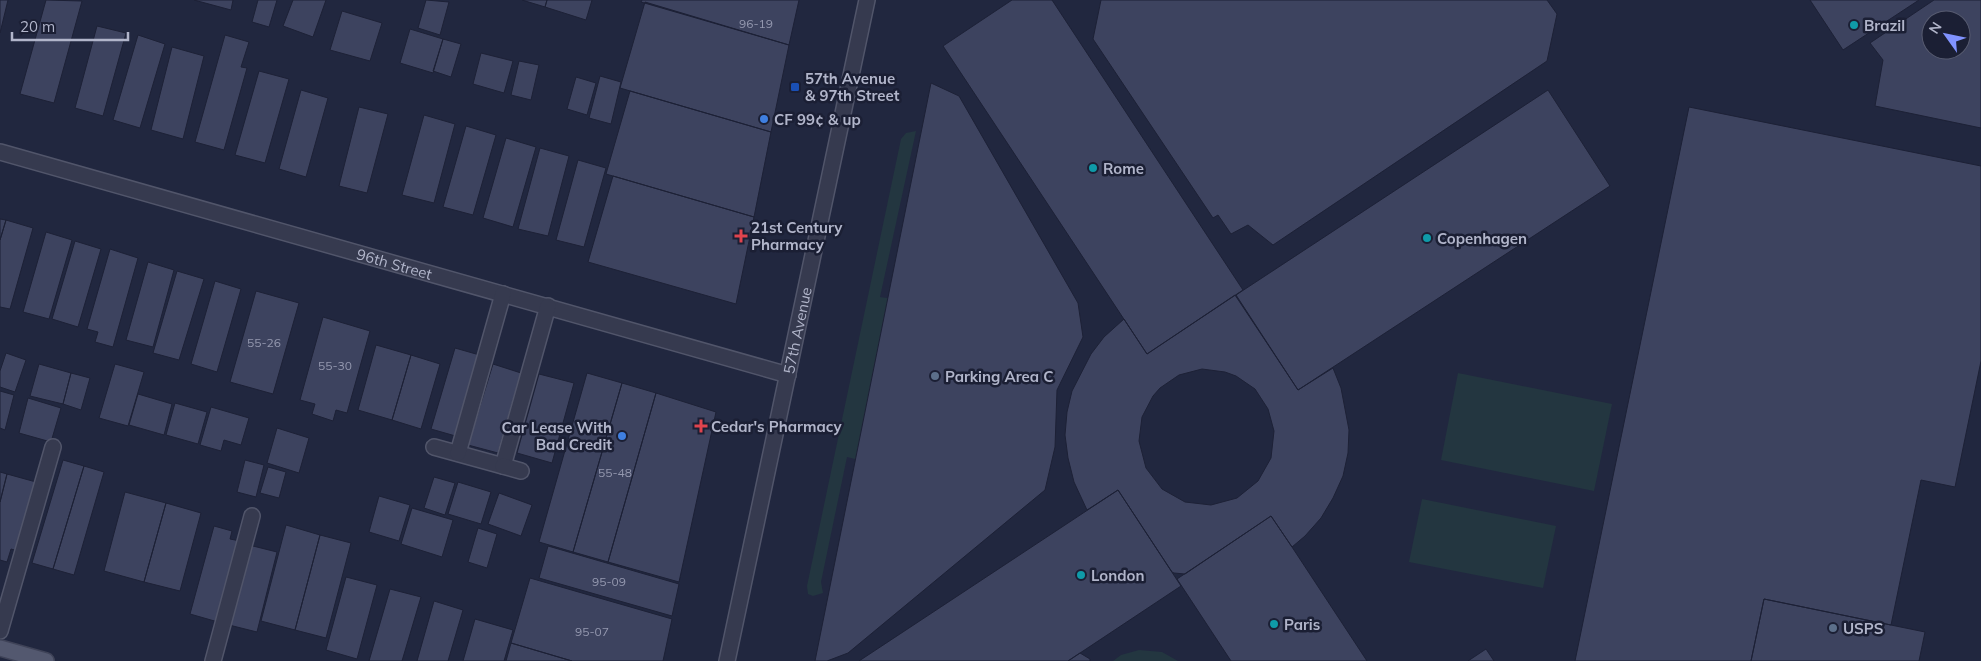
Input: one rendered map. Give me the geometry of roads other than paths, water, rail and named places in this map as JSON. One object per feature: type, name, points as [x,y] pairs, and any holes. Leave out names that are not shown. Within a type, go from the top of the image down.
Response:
[{"type":"main road","points":[[0,648],[46,661]]},
{"type":"street","name":"57th Avenue","points":[[727,661],[867,0]]},
{"type":"street","name":"96th Street","points":[[0,152],[788,375]]},
{"type":"street","points":[[458,453],[503,294]]},
{"type":"street","points":[[503,466],[548,306]]},
{"type":"street","points":[[0,631],[52,447]]},
{"type":"street","points":[[434,447],[521,471]]},
{"type":"street","points":[[213,661],[252,516]]},
{"type":"place","name":"Brazil","points":[[1854,25]]},
{"type":"place","name":"57th Avenue & 97th Street","points":[[795,87]]},
{"type":"place","name":"CF 99¢ & up","points":[[764,119]]},
{"type":"place","name":"Rome","points":[[1093,168]]},
{"type":"place","name":"21st Century Pharmacy","points":[[741,236]]},
{"type":"place","name":"Copenhagen","points":[[1427,238]]},
{"type":"place","name":"Parking Area C","points":[[935,376]]},
{"type":"place","name":"Cedar's Pharmacy","points":[[701,426]]},
{"type":"place","name":"Car Lease With Bad Credit","points":[[622,436]]},
{"type":"place","name":"London","points":[[1081,575]]},
{"type":"place","name":"Paris","points":[[1274,624]]},
{"type":"place","name":"USPS","points":[[1833,628]]}]
